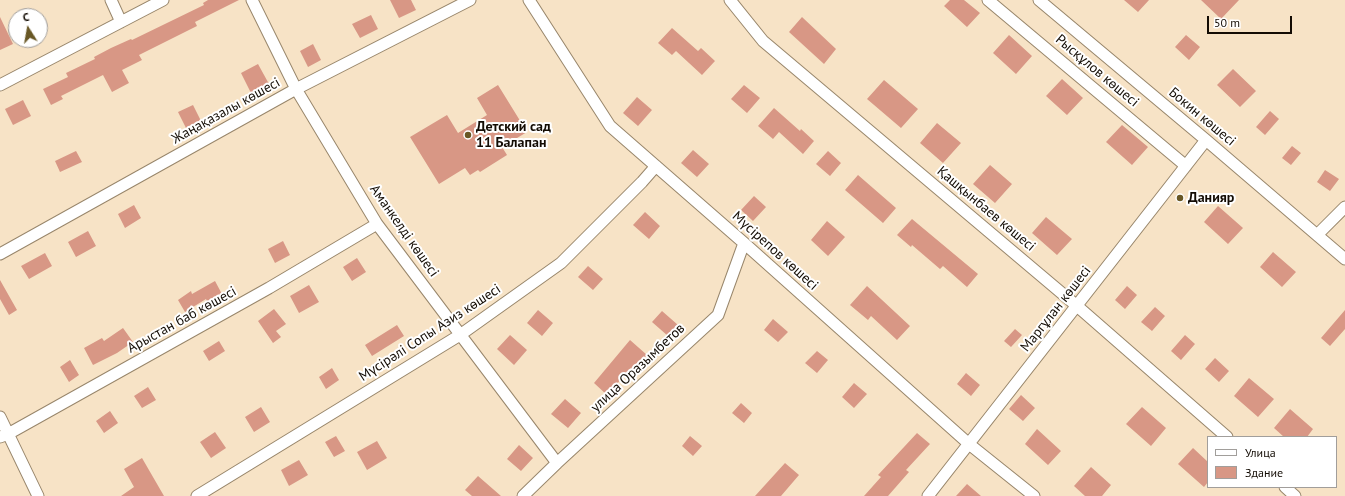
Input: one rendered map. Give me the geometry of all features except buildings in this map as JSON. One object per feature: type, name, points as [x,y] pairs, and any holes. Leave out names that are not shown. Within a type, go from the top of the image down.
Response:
[{"type":"street","points":[[111,0],[121,22]]},
{"type":"street","points":[[1,83],[163,0]]},
{"type":"street","name":"Аманкелді көшесі","points":[[252,0],[296,89],[377,224],[557,463]]},
{"type":"street","name":"Жаңақазалы көшесі","points":[[0,254],[296,89],[470,0]]},
{"type":"street","name":"Мүсірепов көшесі","points":[[529,0],[610,126],[744,243],[969,444],[1034,496]]},
{"type":"street","name":"Қашқынбаев көшесі","points":[[730,0],[763,41],[1077,306],[1226,436]]},
{"type":"street","name":"Рысқұлов көшесі","points":[[988,0],[1186,166]]},
{"type":"street","name":"Бокин көшесі","points":[[1039,0],[1345,259]]},
{"type":"street","name":"Маргұлан көшесі","points":[[928,496],[1206,140]]},
{"type":"street","name":"Мүсірәлі Сопы Азиз көшесі","points":[[197,496],[460,335],[561,263],[656,166]]},
{"type":"street","points":[[1317,235],[1345,207]]},
{"type":"street","name":"Арыстан баб көшесі","points":[[4,436],[270,288],[377,224]]},
{"type":"street","name":"улица Оразымбетов","points":[[523,496],[718,315],[744,243]]},
{"type":"street","points":[[0,417],[4,436],[38,496]]},
{"type":"street","points":[[1286,488],[1295,496]]},
{"type":"place","name":"Детский сад 11 Балапан","points":[[468,135]]},
{"type":"place","name":"Данияр","points":[[1180,198]]}]
